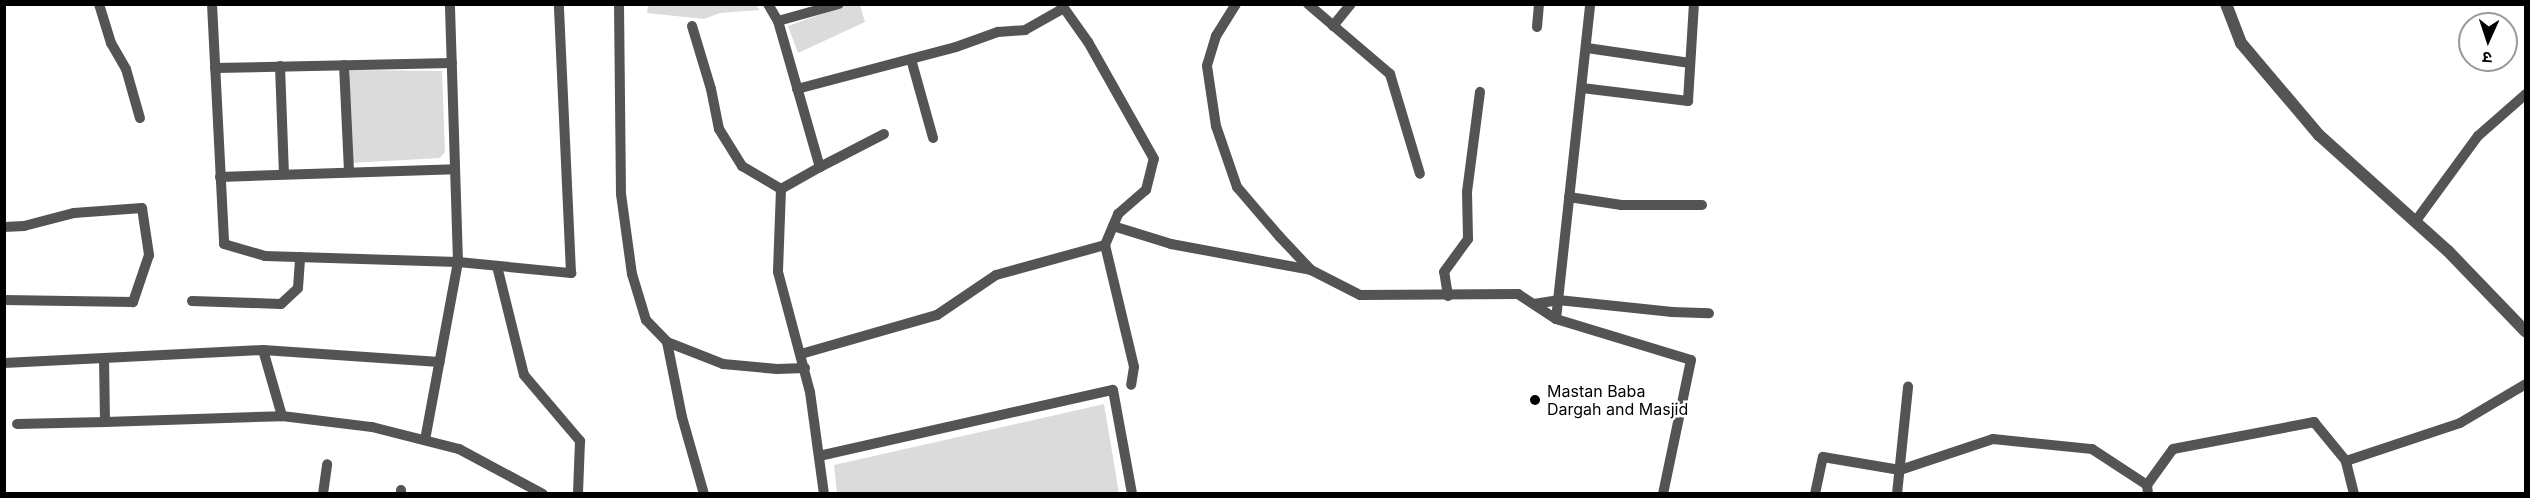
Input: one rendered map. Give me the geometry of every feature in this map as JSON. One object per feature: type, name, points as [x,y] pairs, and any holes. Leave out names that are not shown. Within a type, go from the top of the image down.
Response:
[{"type":"street","points":[[99,4],[111,43],[126,69],[140,118]]},
{"type":"street","points":[[212,4],[224,244],[265,256],[458,262],[571,273],[559,4]]},
{"type":"street","points":[[425,440],[458,262],[450,4]]},
{"type":"street","points":[[619,4],[622,205],[632,274],[646,320],[668,342],[723,364],[777,369],[805,368]]},
{"type":"street","points":[[768,4],[778,21],[820,167]]},
{"type":"street","points":[[778,21],[839,4]]},
{"type":"street","points":[[1236,4],[1216,36],[1207,66],[1216,126],[1237,187],[1311,270]]},
{"type":"street","points":[[1308,4],[1390,74],[1420,174]]},
{"type":"street","points":[[1333,26],[1351,4]]},
{"type":"street","points":[[1537,27],[1539,4]]},
{"type":"street","points":[[1556,319],[1590,4]]},
{"type":"street","points":[[1582,88],[1688,101],[1694,4]]},
{"type":"street","points":[[2226,4],[2241,43],[2319,135],[2448,251],[2526,332]]},
{"type":"street","points":[[797,89],[911,59],[999,32],[1025,30],[1063,6],[1088,42],[1155,159],[1146,190],[1118,214],[1105,245],[1134,367],[1131,385]]},
{"type":"street","points":[[692,26],[711,89],[719,129],[742,166],[781,189]]},
{"type":"street","points":[[1587,48],[1690,63]]},
{"type":"street","points":[[911,59],[933,138]]},
{"type":"street","points":[[215,68],[452,63]]},
{"type":"street","points":[[344,65],[349,172]]},
{"type":"street","points":[[280,66],[284,174]]},
{"type":"street","points":[[1448,296],[1444,272],[1468,239],[1467,192],[1480,92]]},
{"type":"street","points":[[2415,222],[2478,136],[2526,94]]},
{"type":"street","points":[[781,189],[884,134]]},
{"type":"street","points":[[220,177],[455,169]]},
{"type":"street","points":[[781,189],[778,272],[805,368],[824,494]]},
{"type":"street","points":[[1569,197],[1621,205],[1702,205]]},
{"type":"street","points":[[4,227],[24,225],[74,213],[142,207],[149,255],[133,302],[4,300]]},
{"type":"street","points":[[1113,226],[1171,244],[1311,270],[1360,295],[1518,294],[1556,319],[1691,360],[1663,494]]},
{"type":"street","points":[[801,354],[937,315],[996,275],[1105,245]]},
{"type":"street","points":[[192,301],[281,304],[298,288],[300,257]]},
{"type":"street","points":[[496,266],[524,375],[580,441],[578,494]]},
{"type":"street","points":[[1534,304],[1558,300],[1672,312],[1709,313]]},
{"type":"street","points":[[668,342],[682,417],[704,494]]},
{"type":"street","points":[[4,363],[263,350],[440,362]]},
{"type":"street","points":[[263,350],[282,416]]},
{"type":"street","points":[[104,358],[105,422]]},
{"type":"street","points":[[2346,461],[2460,423],[2526,384]]},
{"type":"street","points":[[1897,494],[1908,387]]},
{"type":"street","points":[[819,456],[1113,390],[1132,494]]},
{"type":"street","points":[[17,424],[282,416],[372,427],[459,449],[543,494]]},
{"type":"street","points":[[1815,494],[1823,457],[1900,470],[1993,439],[2092,449],[2147,489],[2173,449],[2314,422],[2346,461],[2354,494]]},
{"type":"street","points":[[323,494],[327,464]]},
{"type":"shaded area","points":[[648,4],[756,5],[760,10],[720,13],[704,19],[647,13]]},
{"type":"shaded area","points":[[847,5],[860,5],[865,22],[798,53],[788,26]]},
{"type":"shaded area","points":[[350,70],[442,71],[445,152],[440,158],[350,163],[346,116]]},
{"type":"shaded area","points":[[1104,404],[1119,493],[837,493],[834,465]]},
{"type":"place","name":"Mastan Baba Dargah and Masjid","points":[[1535,400]]}]
